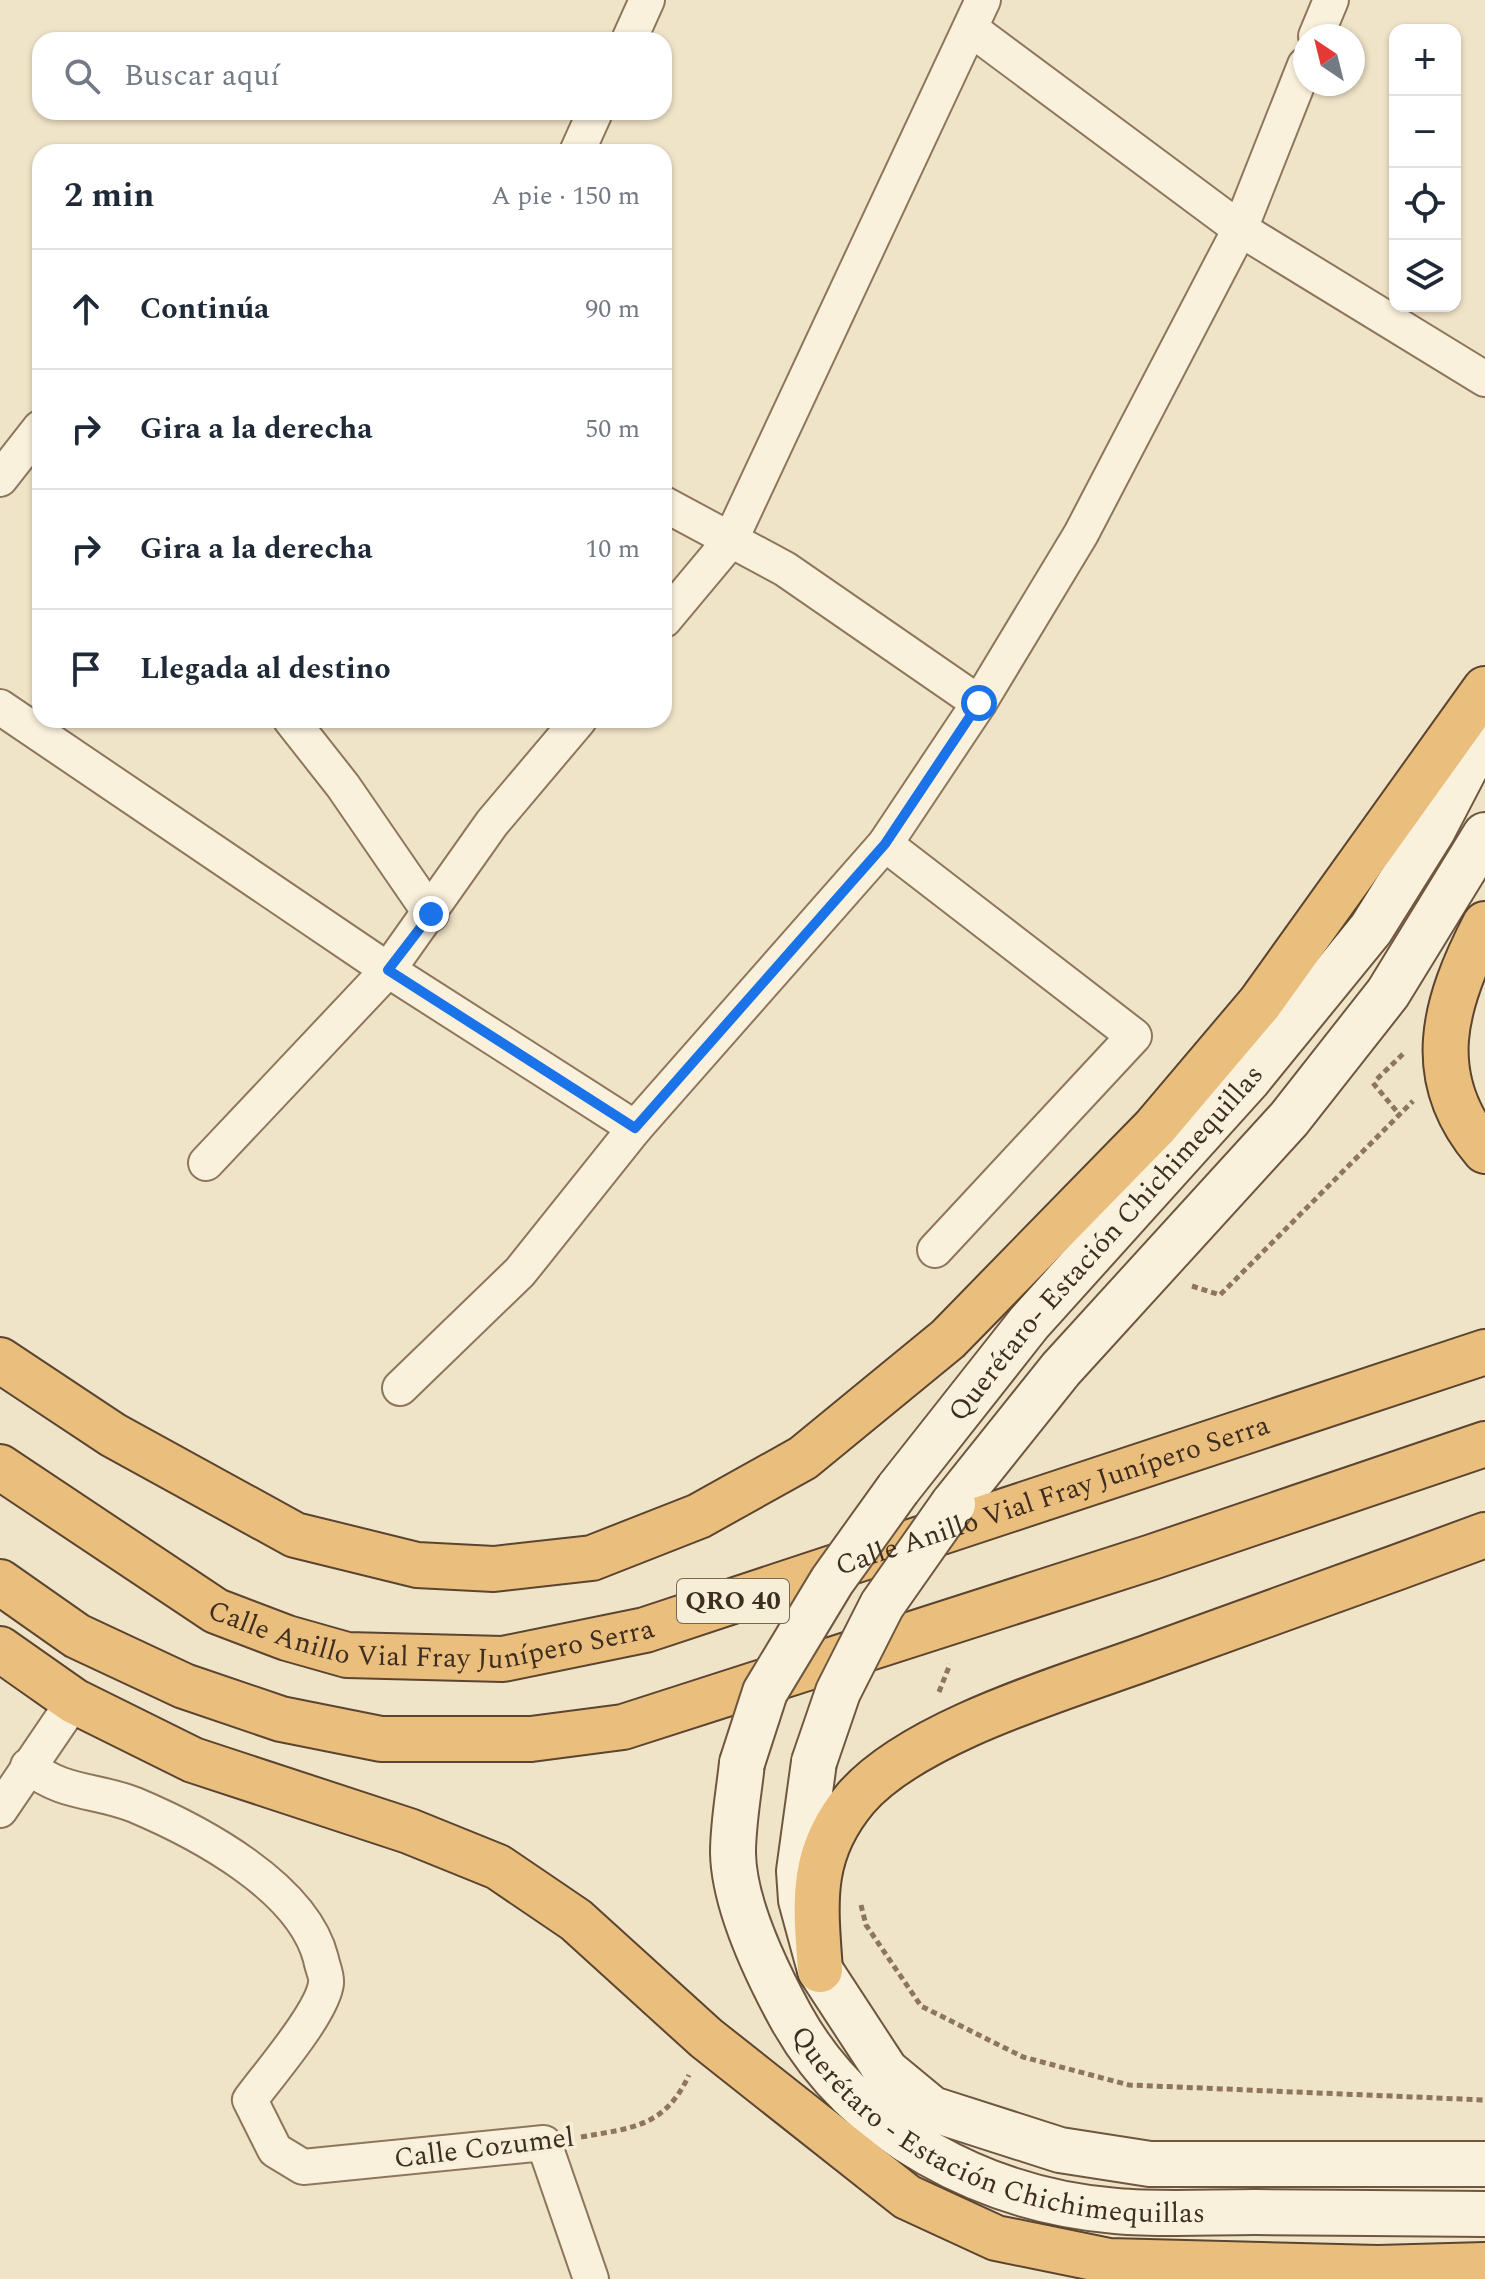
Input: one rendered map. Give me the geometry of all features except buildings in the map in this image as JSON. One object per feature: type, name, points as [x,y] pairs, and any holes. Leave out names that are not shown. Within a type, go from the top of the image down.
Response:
[{"type":"highway","points":[[0,1360],[113,1435],[295,1535],[417,1565],[494,1569],[592,1558],[699,1516],[803,1458],[948,1339],[1155,1127],[1260,1003],[1485,689]]},
{"type":"highway","points":[[1485,924],[1465,963],[1450,1008],[1447,1069],[1447,1086],[1465,1127],[1485,1151]]},
{"type":"highway","name":"Calle Anillo Vial Fray Junípero Serra","points":[[0,1467],[216,1611],[287,1638],[347,1655],[503,1659],[645,1630],[1485,1352]]},
{"type":"highway","points":[[0,1582],[77,1636],[184,1686],[281,1719],[381,1739],[531,1739],[623,1727],[1152,1557],[1485,1444]]},
{"type":"highway","points":[[820,1970],[816,1906],[821,1856],[857,1798],[902,1760],[961,1729],[1046,1695],[1485,1535]]},
{"type":"highway","points":[[0,1649],[74,1701],[193,1760],[409,1831],[498,1867],[576,1920],[706,2038],[907,2197],[996,2238],[1109,2261],[1224,2267],[1485,2265]]},
{"type":"main road","name":"Querétaro- Estación Chichimequillas","points":[[742,1763],[765,1692],[832,1581],[898,1489],[1029,1323],[1248,1080],[1371,929],[1433,830],[1485,730]]},
{"type":"main road","name":"Querétaro- Estación Chichimequillas","points":[[814,1762],[838,1692],[882,1605],[953,1504],[1061,1369],[1289,1119],[1388,993],[1485,835]]},
{"type":"main road","name":"Querétaro - Estación Chichimequillas","points":[[814,1762],[799,1871],[801,1900],[820,1970],[886,2071],[932,2109],[1037,2144],[1150,2164],[1485,2164]]},
{"type":"main road","name":"Querétaro - Estación Chichimequillas","points":[[742,1763],[733,1855],[741,1895],[767,1973],[808,2047],[857,2102],[904,2140],[974,2177],[1028,2196],[1116,2211],[1485,2214]]},
{"type":"street","points":[[633,32],[647,0]]},
{"type":"street","points":[[1321,24],[1331,0]]},
{"type":"street","points":[[672,610],[730,541],[977,15],[1240,229],[1485,379]]},
{"type":"street","points":[[400,1388],[520,1272],[635,1128],[885,844],[979,703],[1081,534],[1240,229],[1293,95]]},
{"type":"street","points":[[581,144],[591,120]]},
{"type":"street","points":[[0,479],[32,438]]},
{"type":"street","points":[[672,508],[785,569],[979,703]]},
{"type":"street","points":[[0,707],[388,970],[635,1128]]},
{"type":"street","points":[[297,728],[343,786],[431,914]]},
{"type":"street","points":[[206,1163],[388,970],[431,914],[492,823],[572,728]]},
{"type":"street","points":[[885,844],[1134,1036],[935,1250]]},
{"type":"street","points":[[0,1810],[39,1774],[74,1701]]},
{"type":"street","name":"Calle Cozumel","points":[[39,1774],[132,1804],[210,1840],[282,1896],[315,1938],[326,1982],[318,2006],[250,2100],[275,2150],[303,2167],[544,2143]]},
{"type":"street","points":[[544,2143],[591,2279]]},
{"type":"path","points":[[1185,1284],[1220,1295],[1447,1069]]},
{"type":"path","points":[[1373,1083],[1399,1114]]},
{"type":"path","points":[[937,1695],[953,1657]]},
{"type":"path","points":[[859,1897],[866,1925],[921,2006],[1023,2057],[1129,2085],[1485,2100]]},
{"type":"path","name":"Calle Cozumel","points":[[544,2143],[642,2127],[677,2102],[706,2038]]},
{"type":"route","points":[[431,914],[388,970],[449,1006],[635,1128],[733,1021],[885,844],[979,703]]}]
